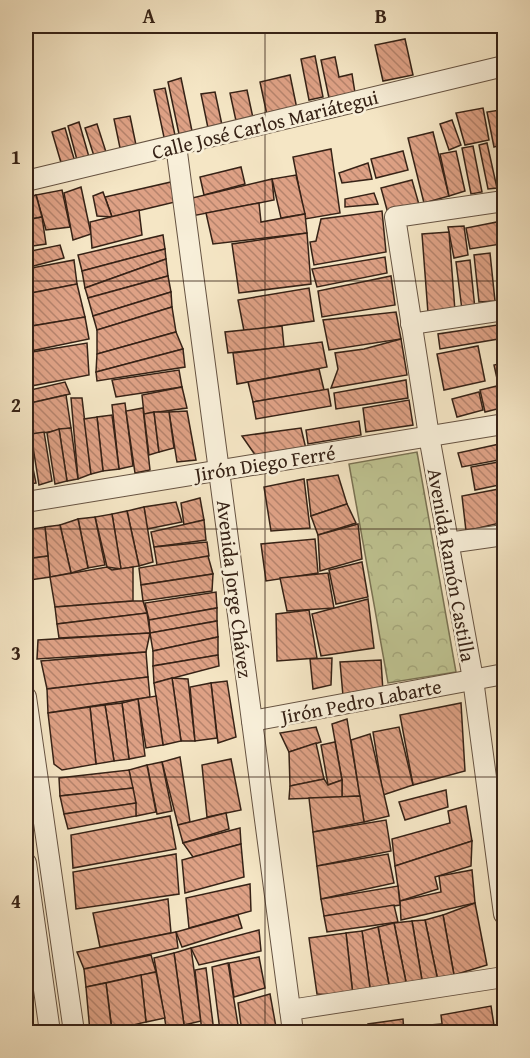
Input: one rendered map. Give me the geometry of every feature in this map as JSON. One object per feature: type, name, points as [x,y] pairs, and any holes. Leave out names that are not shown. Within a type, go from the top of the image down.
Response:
[{"type":"street","name":"Calle José Carlos Mariátegui","points":[[26,181],[504,66]]},
{"type":"street","name":"Avenida Jorge Chávez","points":[[176,145],[293,1032]]},
{"type":"street","name":"Avenida Ramón Castilla","points":[[504,201],[395,217],[429,436],[473,679],[504,914]]},
{"type":"street","points":[[411,324],[504,310]]},
{"type":"street","name":"Jirón Diego Ferré","points":[[26,502],[504,424]]},
{"type":"street","points":[[448,543],[504,535]]},
{"type":"street","name":"Jirón Pedro Labarte","points":[[252,721],[504,674]]},
{"type":"street","points":[[26,697],[74,1032]]},
{"type":"street","points":[[26,862],[50,1032]]},
{"type":"street","points":[[290,1010],[504,977]]},
{"type":"green space","points":[[417,452],[456,672],[388,683],[349,464]]},
{"type":"building","points":[[405,39],[413,75],[383,81],[375,45]]},
{"type":"building","points":[[315,56],[323,97],[309,100],[301,59]]},
{"type":"building","points":[[335,57],[339,77],[352,74],[355,93],[329,98],[321,60]]},
{"type":"building","points":[[290,75],[297,109],[267,115],[260,82]]},
{"type":"building","points":[[181,78],[192,131],[179,134],[168,82]]},
{"type":"building","points":[[165,88],[176,140],[165,142],[154,90]]},
{"type":"building","points":[[247,90],[253,118],[236,121],[230,93]]},
{"type":"building","points":[[215,92],[222,125],[208,128],[201,94]]},
{"type":"building","points":[[483,108],[489,140],[465,145],[456,113]]},
{"type":"building","points":[[500,110],[504,144],[494,147],[487,112]]},
{"type":"building","points":[[130,116],[136,145],[120,148],[114,119]]},
{"type":"building","points":[[452,120],[461,145],[449,150],[440,124]]},
{"type":"building","points":[[79,122],[89,157],[77,160],[68,126]]},
{"type":"building","points":[[97,124],[106,152],[94,156],[85,128]]},
{"type":"building","points":[[65,128],[75,162],[62,166],[52,132]]},
{"type":"building","points":[[433,132],[449,196],[424,203],[408,138]]},
{"type":"building","points":[[487,143],[497,188],[488,189],[479,145]]},
{"type":"building","points":[[473,146],[482,192],[471,194],[462,148]]},
{"type":"building","points":[[331,149],[340,213],[305,219],[293,157]]},
{"type":"building","points":[[403,151],[408,170],[376,178],[371,159]]},
{"type":"building","points":[[456,151],[465,191],[449,196],[440,154]]},
{"type":"building","points":[[504,155],[504,185],[498,157]]},
{"type":"building","points":[[368,163],[372,179],[342,183],[339,173]]},
{"type":"building","points":[[241,167],[245,184],[204,195],[200,177]]},
{"type":"building","points":[[296,175],[305,214],[281,218],[272,179]]},
{"type":"building","points":[[272,179],[274,200],[192,216],[188,199]]},
{"type":"building","points":[[412,180],[420,208],[387,210],[381,188]]},
{"type":"building","points":[[171,182],[175,202],[112,217],[105,197]]},
{"type":"building","points":[[81,187],[91,234],[73,240],[64,193]]},
{"type":"building","points":[[62,190],[70,227],[46,230],[36,195]]},
{"type":"building","points":[[103,192],[112,217],[97,216],[93,196]]},
{"type":"building","points":[[374,193],[378,204],[345,207],[345,199]]},
{"type":"building","points":[[36,195],[42,217],[26,220],[26,198]]},
{"type":"building","points":[[259,203],[261,222],[305,214],[307,233],[213,244],[206,213]]},
{"type":"building","points":[[139,210],[142,235],[92,248],[90,222]]},
{"type":"building","points":[[382,211],[386,252],[314,265],[310,242],[316,241],[321,219]]},
{"type":"building","points":[[42,217],[46,244],[26,247],[26,220]]},
{"type":"building","points":[[497,222],[501,244],[470,249],[466,228]]},
{"type":"building","points":[[464,226],[468,255],[454,258],[448,227]]},
{"type":"building","points":[[449,232],[455,311],[428,313],[422,234]]},
{"type":"building","points":[[307,233],[311,284],[239,293],[232,244]]},
{"type":"building","points":[[163,235],[165,249],[82,271],[78,255]]},
{"type":"building","points":[[60,245],[64,258],[26,268],[26,252]]},
{"type":"building","points":[[165,249],[166,259],[85,288],[82,271]]},
{"type":"building","points":[[490,253],[495,301],[479,302],[474,255]]},
{"type":"building","points":[[385,257],[387,273],[317,287],[312,269]]},
{"type":"building","points":[[166,259],[168,276],[88,298],[85,288]]},
{"type":"building","points":[[74,260],[77,284],[26,294],[26,269]]},
{"type":"building","points":[[470,260],[475,309],[462,310],[456,262]]},
{"type":"building","points":[[504,269],[504,295],[500,270]]},
{"type":"building","points":[[168,276],[171,292],[93,316],[88,298]]},
{"type":"building","points":[[391,276],[395,305],[322,317],[318,291]]},
{"type":"building","points":[[77,284],[85,317],[26,327],[26,294]]},
{"type":"building","points":[[309,288],[314,321],[244,331],[238,300]]},
{"type":"building","points":[[171,292],[172,307],[97,330],[93,316]]},
{"type":"building","points":[[172,307],[176,332],[97,354],[97,330]]},
{"type":"building","points":[[396,312],[401,339],[329,350],[323,320]]},
{"type":"building","points":[[85,317],[89,339],[26,352],[26,327]]},
{"type":"building","points":[[504,324],[504,338],[440,349],[438,334]]},
{"type":"building","points":[[282,326],[284,347],[228,353],[225,332]]},
{"type":"building","points":[[176,332],[183,349],[96,372],[97,354]]},
{"type":"building","points":[[401,339],[407,375],[331,388],[338,369],[335,353],[364,349]]},
{"type":"building","points":[[322,342],[327,367],[237,384],[233,353]]},
{"type":"building","points":[[87,343],[89,375],[26,387],[26,353]]},
{"type":"building","points":[[478,346],[485,381],[444,390],[437,354]]},
{"type":"building","points":[[183,349],[185,367],[97,381],[96,372]]},
{"type":"building","points":[[504,363],[504,400],[502,401],[494,365]]},
{"type":"building","points":[[319,369],[324,390],[253,402],[248,382]]},
{"type":"building","points":[[179,370],[182,387],[116,397],[112,380]]},
{"type":"building","points":[[406,380],[408,398],[336,409],[334,393]]},
{"type":"building","points":[[65,382],[70,394],[26,404],[26,391]]},
{"type":"building","points":[[497,386],[501,408],[485,412],[480,390]]},
{"type":"building","points":[[182,387],[187,408],[144,414],[142,395]]},
{"type":"building","points":[[328,389],[331,406],[256,419],[253,402]]},
{"type":"building","points":[[479,392],[483,410],[457,417],[452,399]]},
{"type":"building","points":[[66,395],[71,428],[26,436],[26,404]]},
{"type":"building","points":[[71,398],[82,398],[91,474],[78,479]]},
{"type":"building","points":[[409,400],[413,425],[366,432],[363,408]]},
{"type":"building","points":[[125,403],[133,466],[119,469],[112,405]]},
{"type":"building","points":[[143,408],[150,470],[135,473],[126,411]]},
{"type":"building","points":[[187,411],[196,460],[177,462],[169,412]]},
{"type":"building","points":[[154,412],[159,452],[149,455],[144,414]]},
{"type":"building","points":[[154,412],[169,412],[174,448],[159,452]]},
{"type":"building","points":[[112,415],[119,469],[103,471],[97,417]]},
{"type":"building","points":[[97,417],[103,471],[91,474],[84,419]]},
{"type":"building","points":[[359,421],[361,435],[308,444],[306,430]]},
{"type":"building","points":[[71,428],[78,479],[67,481],[59,429]]},
{"type":"building","points":[[301,428],[306,449],[258,459],[242,436]]},
{"type":"building","points":[[59,429],[67,481],[55,484],[47,433]]},
{"type":"building","points":[[44,432],[52,481],[39,485],[31,434]]},
{"type":"building","points":[[26,434],[36,483],[26,484]]},
{"type":"building","points":[[504,443],[504,459],[462,467],[458,453]]},
{"type":"building","points":[[504,461],[504,484],[475,490],[471,467]]},
{"type":"building","points":[[338,475],[347,504],[311,516],[307,480]]},
{"type":"building","points":[[304,479],[310,528],[271,531],[264,487]]},
{"type":"building","points":[[504,488],[504,522],[466,531],[462,496]]},
{"type":"building","points":[[200,498],[204,520],[184,525],[181,503]]},
{"type":"building","points":[[176,502],[182,522],[147,529],[144,507]]},
{"type":"building","points":[[347,504],[356,523],[318,535],[311,516]]},
{"type":"building","points":[[144,507],[153,562],[139,566],[127,511]]},
{"type":"building","points":[[127,511],[139,566],[121,569],[112,514]]},
{"type":"building","points":[[112,514],[121,569],[107,567],[95,517]]},
{"type":"building","points":[[95,517],[105,565],[88,568],[78,519]]},
{"type":"building","points":[[78,519],[88,568],[71,573],[60,525]]},
{"type":"building","points":[[204,520],[206,540],[154,547],[151,532]]},
{"type":"building","points":[[358,524],[362,559],[320,571],[318,535]]},
{"type":"building","points":[[60,525],[71,573],[50,577],[45,527]]},
{"type":"building","points":[[45,527],[48,556],[26,559],[26,530]]},
{"type":"building","points":[[315,539],[318,573],[266,581],[261,544]]},
{"type":"building","points":[[207,542],[209,556],[157,565],[154,547]]},
{"type":"building","points":[[48,556],[50,577],[30,580],[26,559]]},
{"type":"building","points":[[208,556],[213,574],[141,585],[139,568]]},
{"type":"building","points":[[362,562],[368,597],[336,604],[329,570]]},
{"type":"building","points":[[107,567],[112,570],[133,567],[133,601],[55,607],[50,577]]},
{"type":"building","points":[[328,573],[334,608],[287,611],[280,578]]},
{"type":"building","points":[[213,574],[212,591],[143,601],[141,585]]},
{"type":"building","points":[[216,592],[217,608],[149,620],[145,603]]},
{"type":"building","points":[[368,599],[374,648],[321,656],[312,614]]},
{"type":"building","points":[[143,601],[147,613],[57,624],[55,607]]},
{"type":"building","points":[[217,608],[217,621],[150,633],[149,620]]},
{"type":"building","points":[[309,610],[317,658],[277,661],[276,614]]},
{"type":"building","points":[[147,613],[150,633],[59,638],[57,624]]},
{"type":"building","points":[[217,621],[218,637],[153,651],[150,633]]},
{"type":"building","points":[[150,633],[146,652],[37,659],[38,640]]},
{"type":"building","points":[[218,637],[218,655],[153,666],[153,651]]},
{"type":"building","points":[[146,652],[148,677],[47,689],[41,661]]},
{"type":"building","points":[[218,655],[219,666],[154,683],[153,666]]},
{"type":"building","points":[[332,658],[331,685],[313,689],[310,659]]},
{"type":"building","points":[[381,660],[383,692],[343,696],[340,662]]},
{"type":"building","points":[[148,677],[150,697],[48,713],[47,689]]},
{"type":"building","points":[[172,678],[188,679],[195,741],[181,741]]},
{"type":"building","points":[[172,678],[181,741],[163,745],[154,683]]},
{"type":"building","points":[[227,681],[236,737],[218,743],[211,683]]},
{"type":"building","points":[[211,683],[217,738],[195,741],[190,687]]},
{"type":"building","points":[[156,696],[163,745],[146,748],[138,699]]},
{"type":"building","points":[[138,699],[145,756],[129,759],[122,703]]},
{"type":"building","points":[[122,703],[129,759],[114,761],[105,705]]},
{"type":"building","points":[[461,703],[465,771],[413,785],[400,715]]},
{"type":"building","points":[[105,705],[114,761],[96,764],[90,707]]},
{"type":"building","points":[[90,707],[96,764],[62,770],[54,764],[48,713]]},
{"type":"building","points":[[347,719],[360,796],[342,797],[342,780],[332,724]]},
{"type":"building","points":[[316,727],[321,742],[289,752],[280,733]]},
{"type":"building","points":[[399,727],[413,785],[383,795],[373,732]]},
{"type":"building","points":[[370,734],[389,816],[364,822],[351,740]]},
{"type":"building","points":[[335,742],[342,780],[328,785],[321,745]]},
{"type":"building","points":[[316,743],[324,779],[290,786],[289,752]]},
{"type":"building","points":[[180,757],[190,822],[178,825],[162,762]]},
{"type":"building","points":[[231,759],[241,810],[207,817],[202,765]]},
{"type":"building","points":[[162,762],[172,811],[157,814],[147,765]]},
{"type":"building","points":[[147,765],[156,812],[136,816],[129,770]]},
{"type":"building","points":[[129,770],[133,788],[60,796],[59,778]]},
{"type":"building","points":[[324,779],[328,785],[342,780],[342,797],[289,799],[290,786]]},
{"type":"building","points":[[133,788],[136,803],[64,814],[60,796]]},
{"type":"building","points":[[446,790],[448,807],[405,820],[399,802]]},
{"type":"building","points":[[360,796],[364,822],[313,832],[309,798]]},
{"type":"building","points":[[136,803],[136,816],[68,829],[64,814]]},
{"type":"building","points":[[466,806],[472,841],[395,866],[392,839],[450,823],[448,811]]},
{"type":"building","points":[[226,813],[229,829],[183,843],[178,825]]},
{"type":"building","points":[[170,816],[176,849],[73,868],[71,835]]},
{"type":"building","points":[[386,820],[391,851],[317,866],[313,832]]},
{"type":"building","points":[[240,828],[241,844],[193,857],[183,843]]},
{"type":"building","points":[[472,841],[471,866],[435,877],[438,889],[400,901],[395,866]]},
{"type":"building","points":[[241,844],[244,877],[185,893],[182,860]]},
{"type":"building","points":[[176,854],[179,894],[76,909],[73,872]]},
{"type":"building","points":[[388,854],[394,883],[321,899],[317,866]]},
{"type":"building","points":[[472,870],[475,903],[401,920],[400,901],[441,892],[439,876]]},
{"type":"building","points":[[250,884],[251,911],[189,928],[186,898]]},
{"type":"building","points":[[398,886],[400,905],[324,916],[321,899]]},
{"type":"building","points":[[168,899],[171,933],[100,947],[93,913]]},
{"type":"building","points":[[475,903],[487,965],[454,975],[443,915]]},
{"type":"building","points":[[394,905],[398,922],[327,932],[324,916]]},
{"type":"building","points":[[238,915],[242,928],[182,947],[176,932]]},
{"type":"building","points":[[443,915],[454,975],[438,981],[425,920]]},
{"type":"building","points":[[425,920],[438,981],[423,986],[412,921]]},
{"type":"building","points":[[412,921],[423,986],[407,987],[394,923]]},
{"type":"building","points":[[394,923],[407,987],[390,990],[378,927]]},
{"type":"building","points":[[378,927],[390,990],[371,995],[362,931]]},
{"type":"building","points":[[259,930],[261,951],[199,965],[191,948]]},
{"type":"building","points":[[362,931],[371,995],[353,996],[346,933]]},
{"type":"building","points":[[176,932],[178,948],[84,969],[77,952]]},
{"type":"building","points":[[346,933],[353,996],[317,994],[309,938]]},
{"type":"building","points":[[191,948],[201,1021],[184,1025],[174,953]]},
{"type":"building","points":[[174,953],[185,1032],[167,1032],[154,958]]},
{"type":"building","points":[[151,955],[156,972],[86,987],[84,969]]},
{"type":"building","points":[[259,957],[265,988],[234,997],[229,963]]},
{"type":"building","points":[[228,963],[238,1025],[220,1031],[212,967]]},
{"type":"building","points":[[206,968],[214,1032],[202,1032],[195,970]]},
{"type":"building","points":[[156,972],[165,1018],[146,1022],[141,975]]},
{"type":"building","points":[[141,975],[146,1022],[112,1030],[106,983]]},
{"type":"building","points":[[106,983],[112,1032],[90,1032],[86,987]]},
{"type":"building","points":[[270,994],[276,1027],[242,1032],[238,1003]]},
{"type":"building","points":[[491,1006],[495,1032],[443,1032],[441,1015]]},
{"type":"building","points":[[403,1019],[404,1032],[369,1032],[368,1024]]},
{"type":"building","points":[[441,1024],[442,1032],[407,1032],[406,1027]]},
{"type":"building","points":[[364,1026],[365,1032],[319,1032],[320,1030]]}]
